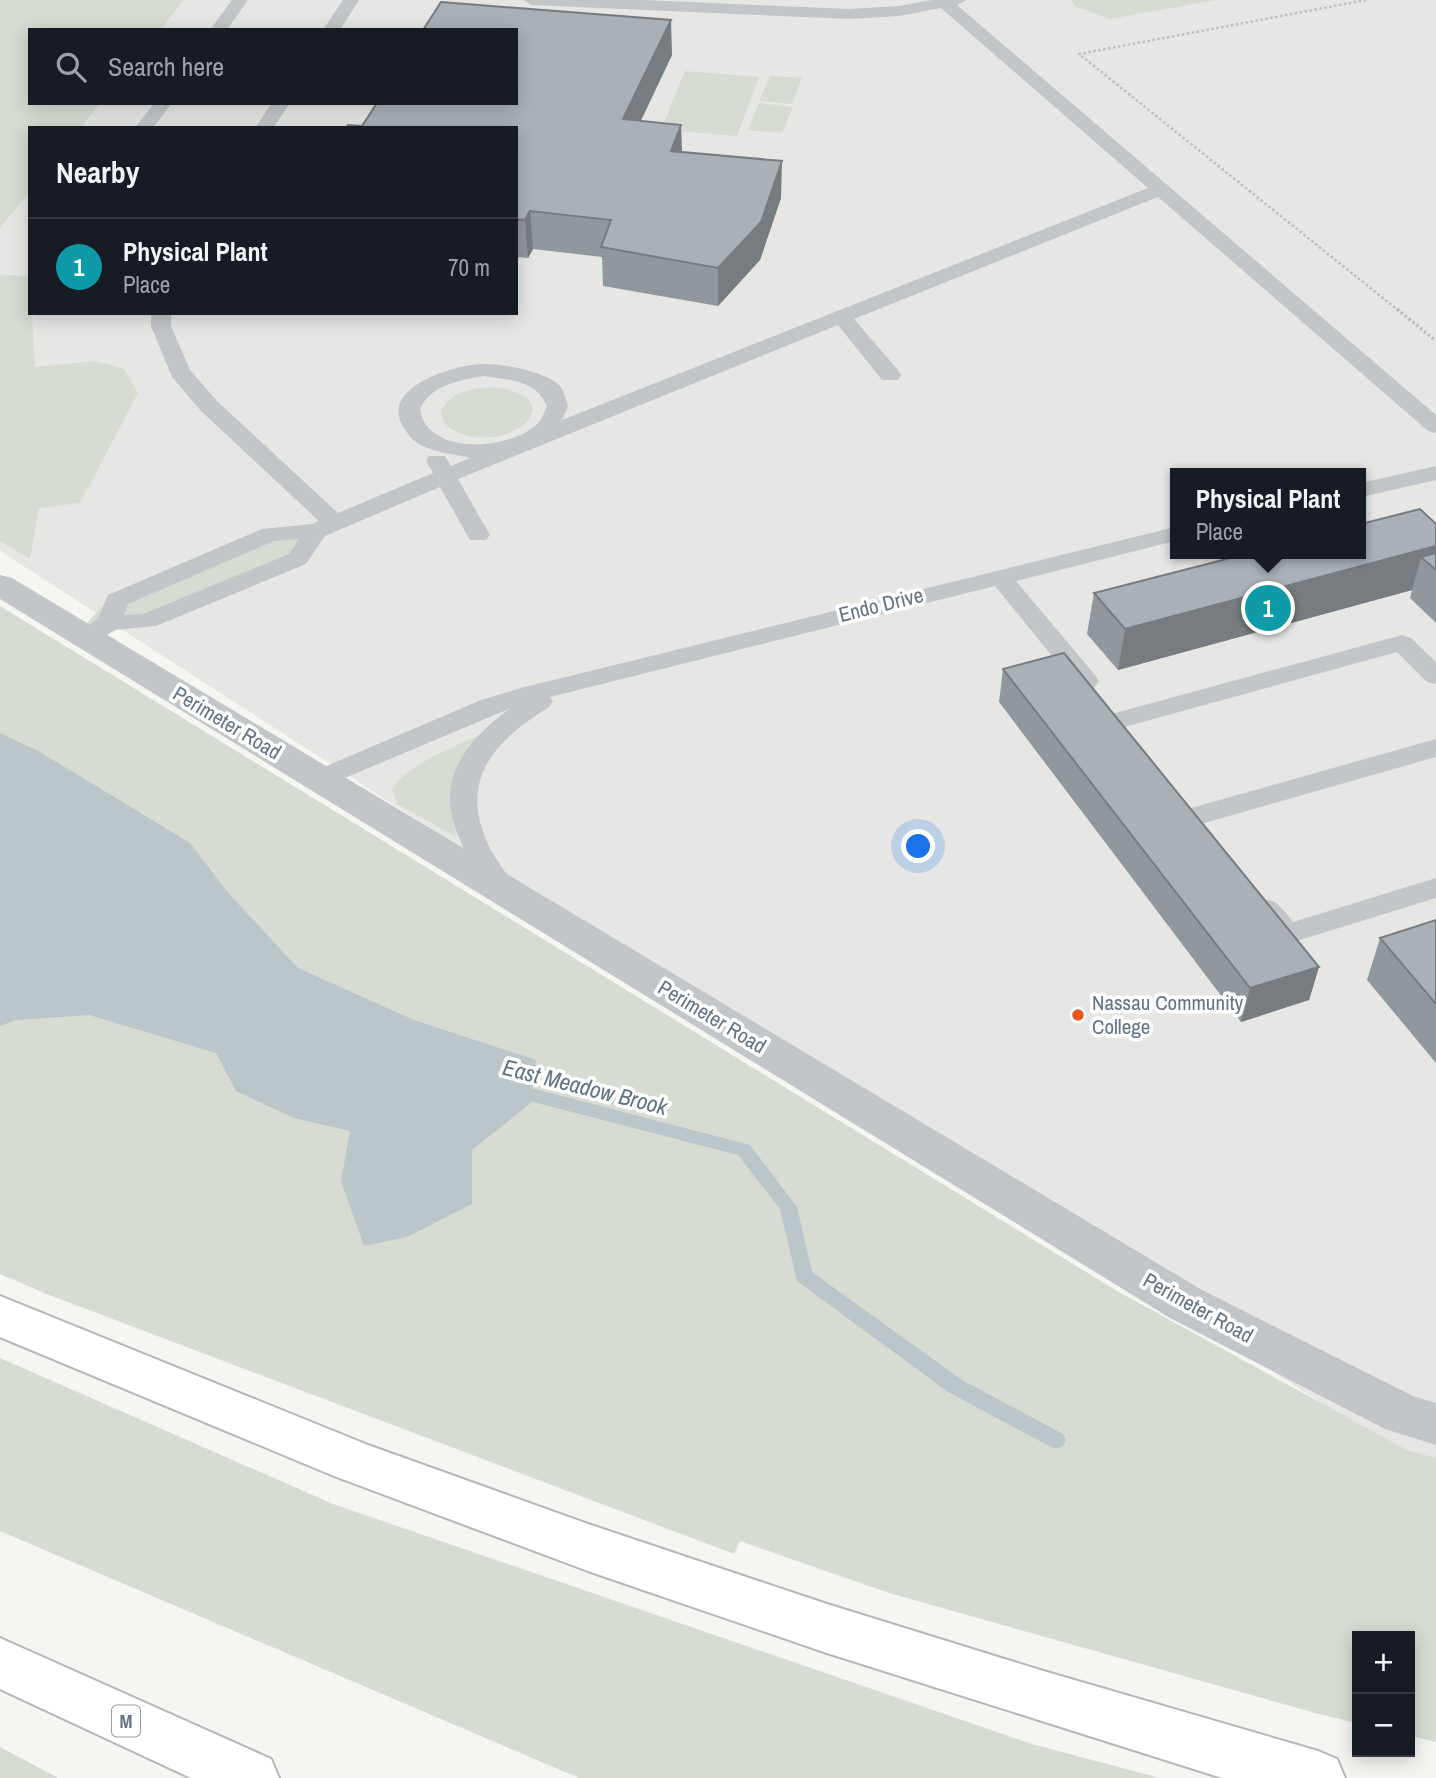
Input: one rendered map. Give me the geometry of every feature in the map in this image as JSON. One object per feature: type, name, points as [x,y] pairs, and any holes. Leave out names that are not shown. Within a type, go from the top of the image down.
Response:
[{"type":"highway","points":[[0,1316],[392,1479],[568,1542],[907,1655],[1228,1754],[1318,1778]]},
{"type":"highway","name":"M","points":[[0,1663],[252,1778]]},
{"type":"street","name":"Perimeter Road","points":[[0,585],[98,630],[319,779],[1185,1304],[1402,1414],[1436,1424]]},
{"type":"lane","points":[[219,28],[240,0]]},
{"type":"lane","points":[[332,28],[351,0]]},
{"type":"lane","points":[[531,0],[849,14],[899,12],[952,2],[1161,188],[1436,426]]},
{"type":"lane","points":[[146,126],[161,105]]},
{"type":"lane","points":[[265,126],[280,105]]},
{"type":"lane","points":[[98,630],[117,600],[270,534],[325,527],[526,442],[1161,188]]},
{"type":"lane","points":[[162,315],[161,326],[180,372],[325,527]]},
{"type":"lane","points":[[841,316],[890,375]]},
{"type":"lane","points":[[496,370],[530,376],[547,386],[556,397],[558,409],[554,421],[544,433],[503,449],[453,449],[423,437],[416,431],[410,418],[411,404],[421,391],[437,381],[459,373],[496,370]]},
{"type":"lane","points":[[423,437],[478,534]]},
{"type":"lane","points":[[1366,489],[1436,473]]},
{"type":"lane","points":[[98,630],[147,621],[298,559],[325,527]]},
{"type":"lane","name":"Endo Drive","points":[[319,779],[490,706],[1170,535]]},
{"type":"lane","points":[[999,576],[1134,742]]},
{"type":"lane","points":[[1117,720],[1402,643],[1436,676]]},
{"type":"lane","name":"Endo Drive","points":[[503,890],[473,842],[463,815],[462,789],[471,765],[483,745],[505,723],[538,702],[587,680]]},
{"type":"lane","points":[[1194,817],[1436,748]]},
{"type":"lane","points":[[1177,796],[1211,839]]},
{"type":"lane","points":[[1253,892],[1287,934],[1436,888]]},
{"type":"path","points":[[1366,0],[1079,54],[1436,341]]},
{"type":"shaded area","name":"Nassau Community College","points":[[0,0],[1436,0],[1436,1477],[0,551]]},
{"type":"shaded area","points":[[0,0],[184,0],[162,28],[28,28],[28,105],[98,105],[83,126],[28,126],[28,193],[0,228]]},
{"type":"shaded area","points":[[1071,0],[1215,0],[1110,19],[1076,7]]},
{"type":"shaded area","points":[[685,71],[759,77],[737,136],[661,130]]},
{"type":"shaded area","points":[[770,76],[802,78],[792,104],[759,101]]},
{"type":"shaded area","points":[[759,103],[793,107],[782,133],[748,130]]},
{"type":"shaded area","points":[[0,274],[28,277],[28,315],[32,315],[35,367],[96,361],[124,369],[138,393],[80,503],[39,508],[30,559],[0,541]]},
{"type":"shaded area","points":[[489,387],[515,392],[529,400],[533,410],[528,420],[518,429],[502,436],[483,438],[462,434],[447,426],[441,412],[449,400],[468,391]]},
{"type":"shaded area","points":[[326,523],[298,559],[131,627],[79,632],[108,600],[270,534]]},
{"type":"shaded area","points":[[0,606],[1117,1291],[1407,1450],[1436,1458],[1436,1742],[1415,1737],[1415,1631],[1352,1631],[1352,1722],[1319,1714],[889,1593],[740,1541],[734,1554],[49,1295],[0,1274]]},
{"type":"shaded area","points":[[0,733],[40,752],[190,843],[229,894],[298,968],[414,1020],[536,1060],[531,1103],[472,1150],[472,1204],[407,1237],[364,1246],[341,1181],[350,1131],[294,1118],[236,1091],[216,1053],[89,1015],[16,1020],[0,1026]]},
{"type":"shaded area","points":[[481,734],[454,803],[456,837],[397,804],[392,789],[399,780],[432,757]]},
{"type":"shaded area","points":[[0,1358],[333,1504],[1032,1744],[1160,1778],[579,1778],[0,1531]]},
{"type":"shaded area","points":[[0,1747],[58,1778],[0,1778]]},
{"type":"building","points":[[441,2],[671,20],[623,119],[681,125],[671,151],[782,161],[761,222],[718,268],[601,247],[611,220],[530,211],[525,220],[518,219],[518,126],[362,126],[376,105],[518,105],[518,28],[424,28]]},
{"type":"building","points":[[1420,509],[1436,524],[1436,546],[1125,629],[1094,593],[1227,559],[1366,559],[1366,523]]},
{"type":"building","points":[[1436,553],[1436,570],[1421,557]]},
{"type":"building","points":[[1064,653],[1319,967],[1250,988],[1003,669]]},
{"type":"building","points":[[1436,920],[1436,1004],[1380,938]]},
{"type":"waterway","name":"East Meadow Brook","points":[[512,1090],[744,1150],[788,1207],[804,1276],[955,1386],[1056,1440]]},
{"type":"place","name":"Physical Plant","points":[[1268,608]]},
{"type":"place","name":"Nassau Community College","points":[[1078,1015]]}]
